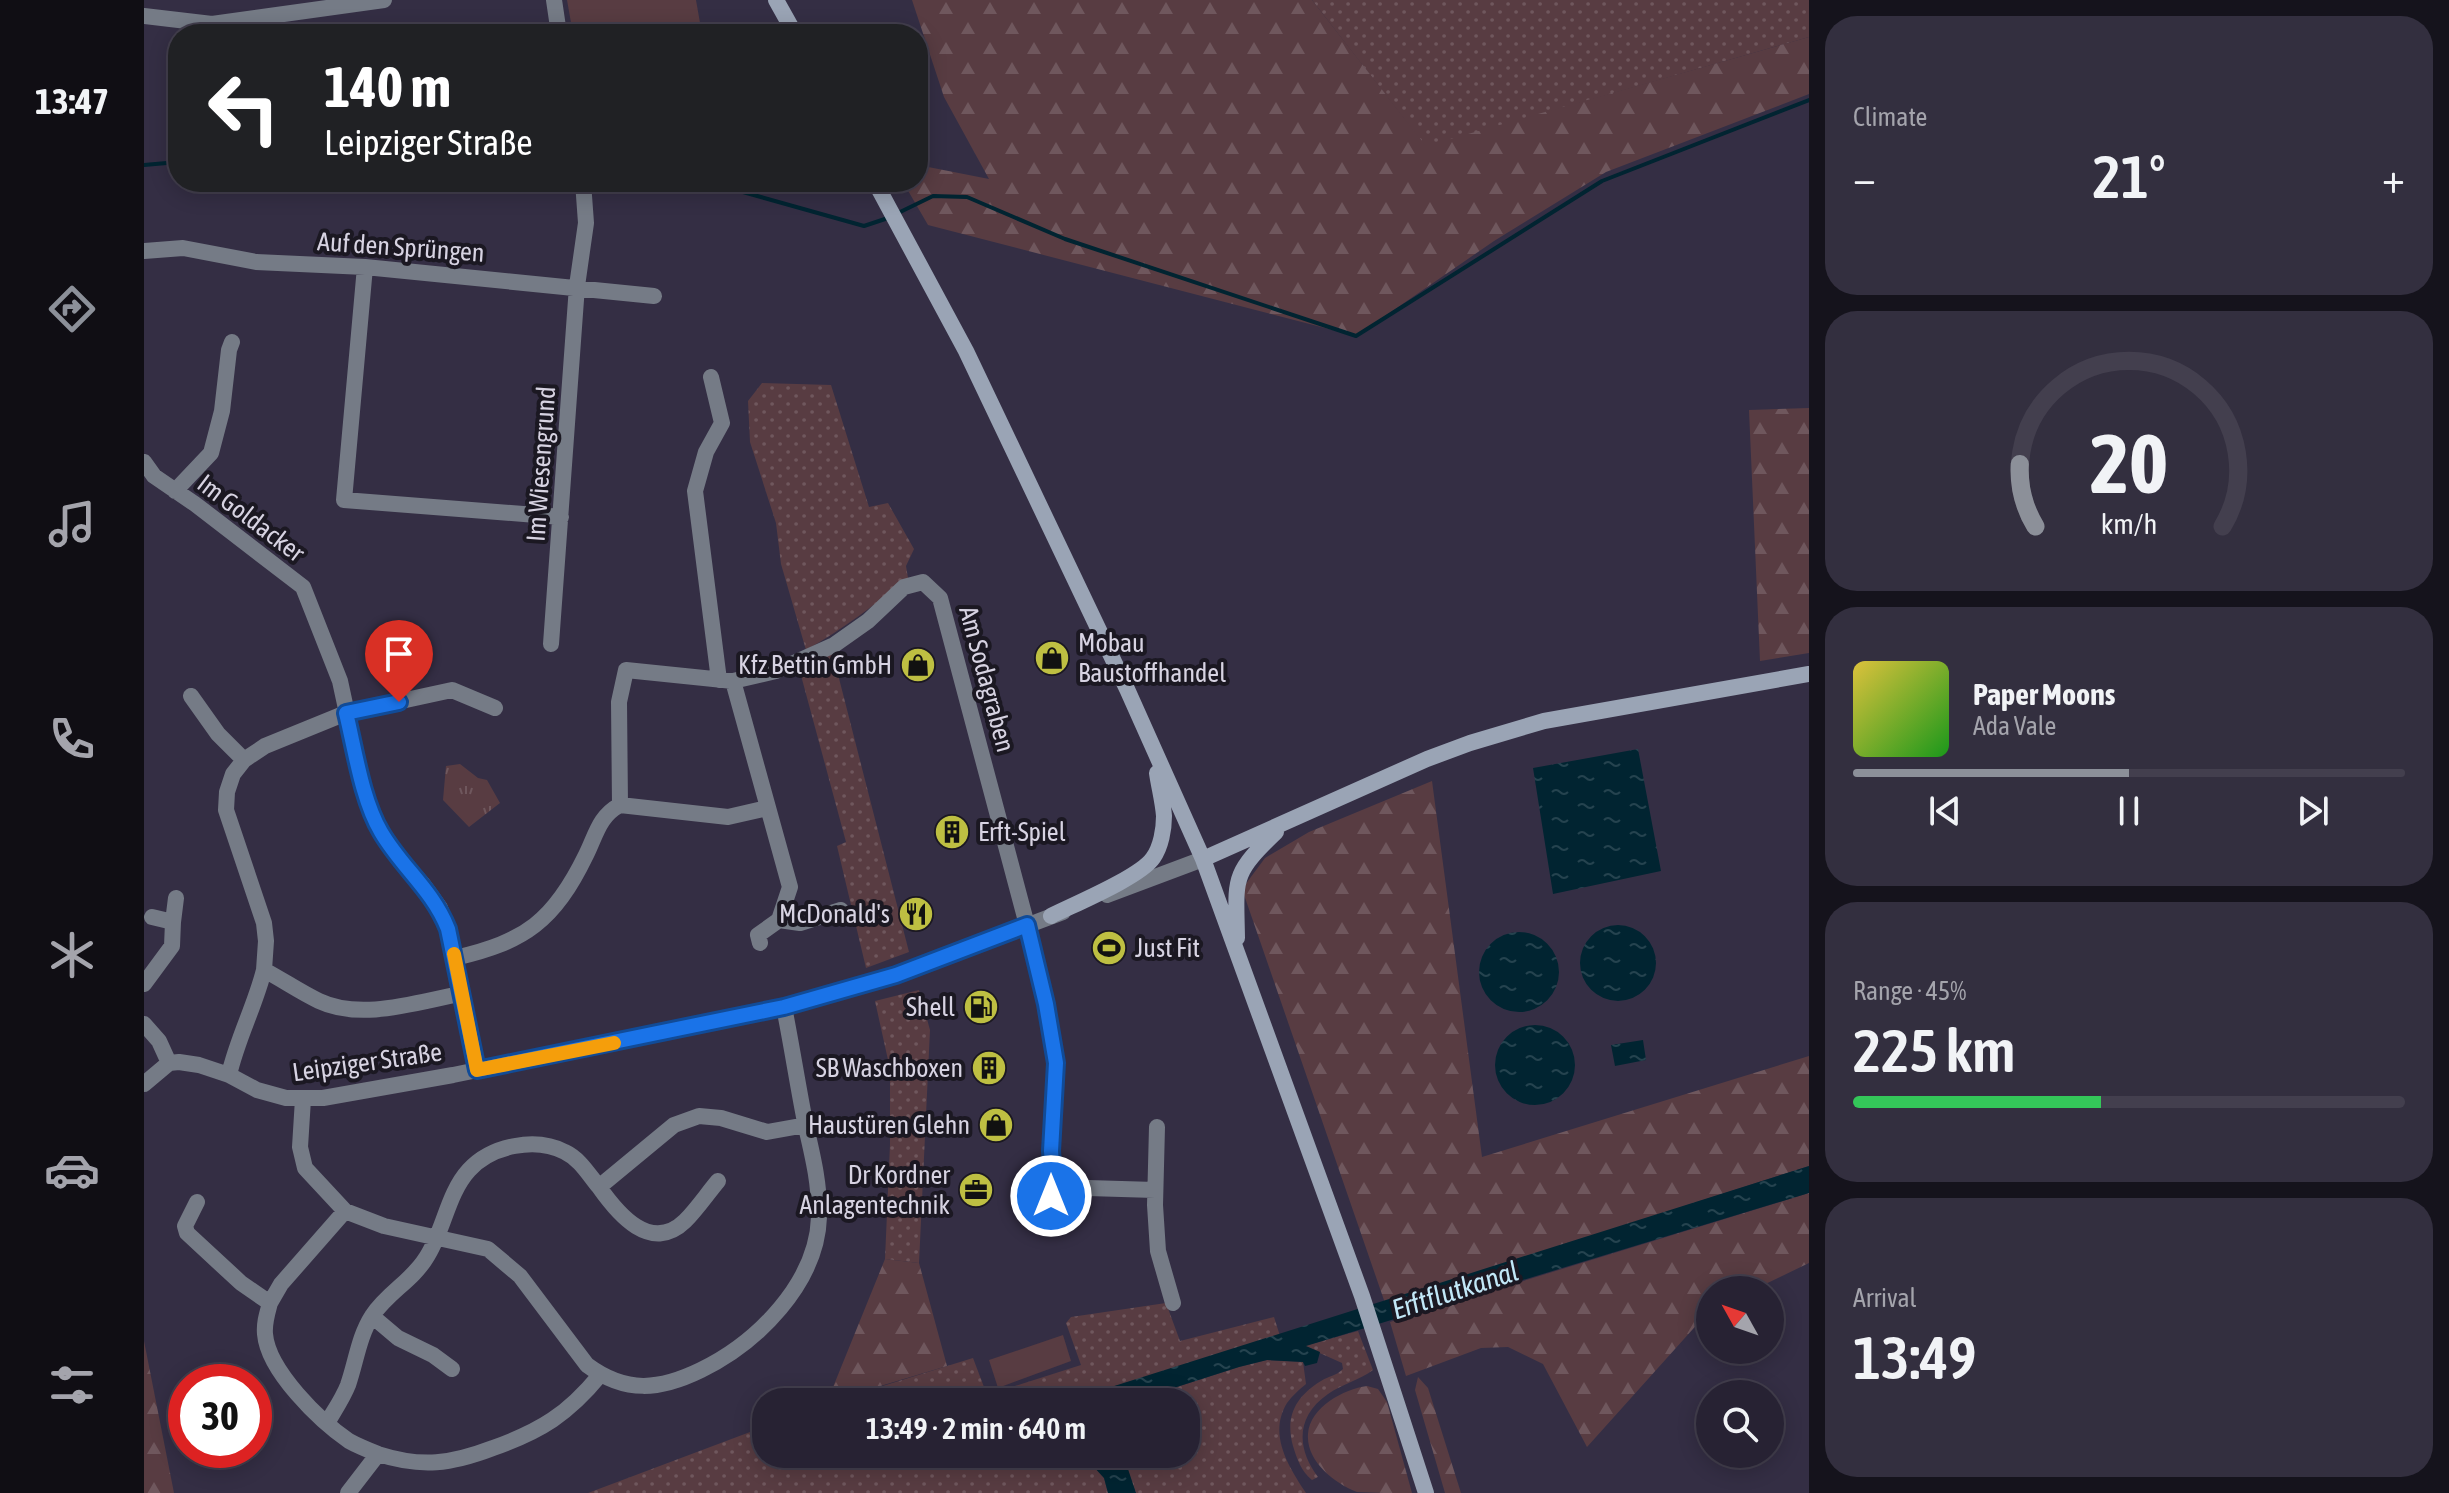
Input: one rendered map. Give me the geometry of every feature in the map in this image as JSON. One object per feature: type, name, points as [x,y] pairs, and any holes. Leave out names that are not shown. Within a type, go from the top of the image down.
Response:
[{"type":"main road","points":[[776,0],[789,24]]},
{"type":"main road","points":[[880,192],[973,365],[1127,689],[1203,859],[1362,1296],[1426,1493]]},
{"type":"main road","points":[[1203,859],[1442,753],[1544,721],[1809,674]]},
{"type":"main road","points":[[1051,916],[1120,881],[1154,857],[1163,832],[1164,816],[1154,752]]},
{"type":"main road","points":[[1237,948],[1238,877],[1250,857],[1286,822]]},
{"type":"street","points":[[144,16],[212,24],[264,9],[384,0]]},
{"type":"street","points":[[554,0],[558,24]]},
{"type":"street","name":"Im Wiesengrund","points":[[551,644],[577,286],[586,223],[583,192]]},
{"type":"street","name":"Auf den Sprüngen","points":[[144,251],[183,248],[256,262],[365,267],[654,296]]},
{"type":"street","points":[[365,267],[344,500],[561,517]]},
{"type":"street","name":"Im Goldacker","points":[[175,491],[211,453],[222,411],[232,342]]},
{"type":"street","points":[[711,377],[722,423],[706,452],[695,491],[726,680],[790,887],[779,920],[758,935],[760,943]]},
{"type":"street","name":"Im Goldacker","points":[[144,462],[154,476],[303,587],[340,681],[373,818],[394,852],[440,908],[455,958],[477,1070]]},
{"type":"street","name":"Am Sodagraben","points":[[620,805],[619,702],[626,670],[726,680],[776,671],[834,645],[868,621],[904,587],[923,582],[940,598],[950,628],[1027,925]]},
{"type":"street","points":[[229,1075],[233,1056],[257,997],[264,970],[266,941],[264,923],[226,810],[227,792],[233,774],[244,760],[265,746],[346,713],[452,690],[495,708]]},
{"type":"street","points":[[191,696],[218,734],[244,760]]},
{"type":"street","points":[[455,958],[494,949],[530,931],[544,919],[569,885],[601,821],[608,811],[620,805],[728,817],[767,808]]},
{"type":"street","name":"Leipziger Straße","points":[[169,1063],[199,1065],[229,1075],[257,1090],[303,1099],[477,1070],[784,1007],[896,975],[1203,859]]},
{"type":"street","points":[[144,984],[172,946],[176,898]]},
{"type":"street","points":[[779,920],[800,923],[841,910]]},
{"type":"street","points":[[152,917],[173,922]]},
{"type":"street","points":[[1027,925],[1056,1063],[1051,1151],[1054,1187],[1047,1205],[1030,1219]]},
{"type":"street","points":[[264,970],[320,1002],[347,1010],[388,1007],[460,994]]},
{"type":"street","points":[[303,1099],[300,1147],[305,1168],[345,1211],[384,1226],[488,1249],[510,1266],[581,1357],[600,1375],[622,1384],[658,1385],[685,1377],[739,1346],[770,1318],[803,1276],[815,1242],[819,1220],[816,1170],[784,1007]]},
{"type":"street","points":[[144,1024],[159,1041],[169,1063],[144,1084]]},
{"type":"street","points":[[599,1187],[674,1125],[687,1119],[699,1116],[721,1118],[767,1132],[806,1125]]},
{"type":"street","points":[[1157,1127],[1155,1190],[1158,1251],[1173,1303]]},
{"type":"street","points":[[327,1423],[347,1388],[363,1334],[372,1316],[419,1269],[457,1188],[470,1169],[491,1155],[524,1143],[566,1152],[582,1166],[634,1228],[660,1234],[683,1224],[718,1181]]},
{"type":"street","points":[[1054,1187],[1155,1190]]},
{"type":"street","points":[[197,1202],[185,1226],[191,1240],[241,1283],[270,1303]]},
{"type":"street","points":[[345,1211],[281,1284],[270,1303],[265,1322],[269,1355],[289,1383],[327,1423],[352,1443],[412,1463],[442,1464],[472,1456],[527,1436],[552,1422],[570,1408],[600,1375]]},
{"type":"street","points":[[372,1316],[398,1338],[433,1355],[452,1369]]},
{"type":"street","points":[[348,1493],[378,1454]]},
{"type":"green space","points":[[567,0],[696,0],[700,24],[571,24]]},
{"type":"green space","points":[[912,0],[1312,0],[1426,146],[1809,37],[1809,94],[1606,172],[1494,241],[1356,336],[928,225],[909,192],[928,192],[928,167],[989,179],[944,97],[928,48],[928,24],[920,24]]},
{"type":"green space","points":[[1312,0],[1809,0],[1809,37],[1426,147]]},
{"type":"green space","points":[[762,383],[831,385],[869,507],[888,503],[914,549],[906,566],[908,578],[833,634],[806,650],[781,564],[776,523],[750,442],[748,401]]},
{"type":"green space","points":[[1809,408],[1809,653],[1760,661],[1749,410]]},
{"type":"green space","points":[[832,651],[909,952],[866,968],[837,846],[846,842],[799,668]]},
{"type":"green space","points":[[460,764],[478,778],[487,780],[500,803],[469,827],[443,800],[446,766]]},
{"type":"green space","points":[[1432,781],[1482,1157],[1809,1056],[1809,1166],[1385,1303],[1242,889],[1265,858],[1309,832]]},
{"type":"green space","points":[[919,990],[930,1030],[919,1263],[885,1259],[890,1069],[875,1001]]},
{"type":"green space","points":[[1809,1193],[1809,1263],[1782,1276],[1696,1276],[1696,1326],[1587,1447],[1543,1364],[1508,1347],[1481,1348],[1406,1376],[1390,1322]]},
{"type":"green space","points":[[885,1259],[919,1263],[947,1366],[874,1388],[833,1388]]},
{"type":"green space","points":[[1166,1303],[1180,1341],[1274,1317],[1280,1336],[1109,1388],[1009,1388],[1081,1365],[1066,1323],[1071,1317]]},
{"type":"green space","points":[[1358,1331],[1373,1370],[1328,1394],[1310,1412],[1305,1422],[1303,1444],[1318,1477],[1312,1480],[1302,1469],[1295,1451],[1291,1417],[1299,1401],[1312,1387],[1343,1369],[1342,1363],[1304,1346]]},
{"type":"green space","points":[[1063,1335],[1071,1361],[998,1388],[989,1360]]},
{"type":"green space","points":[[144,1341],[174,1493],[144,1493]]},
{"type":"green space","points":[[973,1358],[984,1388],[876,1388]]},
{"type":"green space","points":[[1267,1360],[1303,1362],[1306,1384],[1287,1403],[1279,1426],[1287,1461],[1306,1493],[1136,1493],[1125,1468],[1200,1468],[1200,1388],[1174,1388]]},
{"type":"green space","points":[[1418,1377],[1428,1388],[1461,1493],[1445,1493],[1415,1390]]},
{"type":"green space","points":[[1367,1386],[1378,1389],[1387,1402],[1412,1493],[1357,1492],[1331,1477],[1312,1453],[1308,1434],[1310,1424],[1321,1408],[1339,1395]]},
{"type":"green space","points":[[752,1431],[752,1468],[1095,1468],[1104,1478],[1108,1493],[588,1493]]},
{"type":"water","points":[[1638,749],[1661,871],[1553,894],[1533,768]]},
{"type":"water","points":[[1618,925],[1632,928],[1645,936],[1653,949],[1656,963],[1653,977],[1645,990],[1632,998],[1618,1001],[1604,998],[1591,990],[1583,977],[1580,963],[1583,949],[1591,936],[1604,928]]},
{"type":"water","points":[[1511,932],[1527,932],[1548,943],[1559,964],[1559,980],[1548,1001],[1527,1012],[1511,1012],[1497,1006],[1485,994],[1479,980],[1479,964],[1485,950],[1497,938]]},
{"type":"water","points":[[1527,1025],[1543,1025],[1557,1032],[1568,1043],[1575,1057],[1572,1080],[1557,1098],[1543,1105],[1527,1105],[1513,1098],[1502,1087],[1495,1073],[1495,1057],[1502,1043],[1513,1032]]},
{"type":"water","points":[[1643,1040],[1646,1060],[1615,1066],[1611,1045]]},
{"type":"water","name":"Erftflutkanal","points":[[1809,1166],[1809,1193],[1306,1346],[1320,1352],[1317,1363],[1305,1366],[1303,1362],[1267,1360],[1174,1388],[1108,1388]]},
{"type":"water","points":[[1095,1468],[1128,1468],[1136,1493],[1108,1493],[1104,1478]]},
{"type":"waterway","points":[[896,214],[933,196],[967,197],[1065,239],[1356,336],[1602,181],[1809,100]]},
{"type":"waterway","points":[[144,165],[168,163]]},
{"type":"waterway","points":[[743,192],[864,226],[888,218]]},
{"type":"slow traffic","points":[[454,954],[477,1070],[614,1043]]},
{"type":"place","name":"Mobau Baustoffhandel","points":[[1052,658]]},
{"type":"place","name":"Kfz Bettin GmbH","points":[[918,665]]},
{"type":"place","name":"Erft-Spiel","points":[[952,832]]},
{"type":"place","name":"McDonald's","points":[[916,914]]},
{"type":"place","name":"Just Fit","points":[[1109,948]]},
{"type":"place","name":"Shell","points":[[981,1007]]},
{"type":"place","name":"SB Waschboxen","points":[[989,1068]]},
{"type":"place","name":"Haustüren Glehn","points":[[996,1125]]},
{"type":"place","name":"Dr Kordner Anlagentechnik","points":[[976,1190]]},
{"type":"route","points":[[399,702],[346,713],[373,818],[394,852],[440,908],[448,929],[477,1070],[784,1007],[918,968],[1027,925],[1056,1063],[1051,1151],[1054,1187],[1051,1196]]}]
